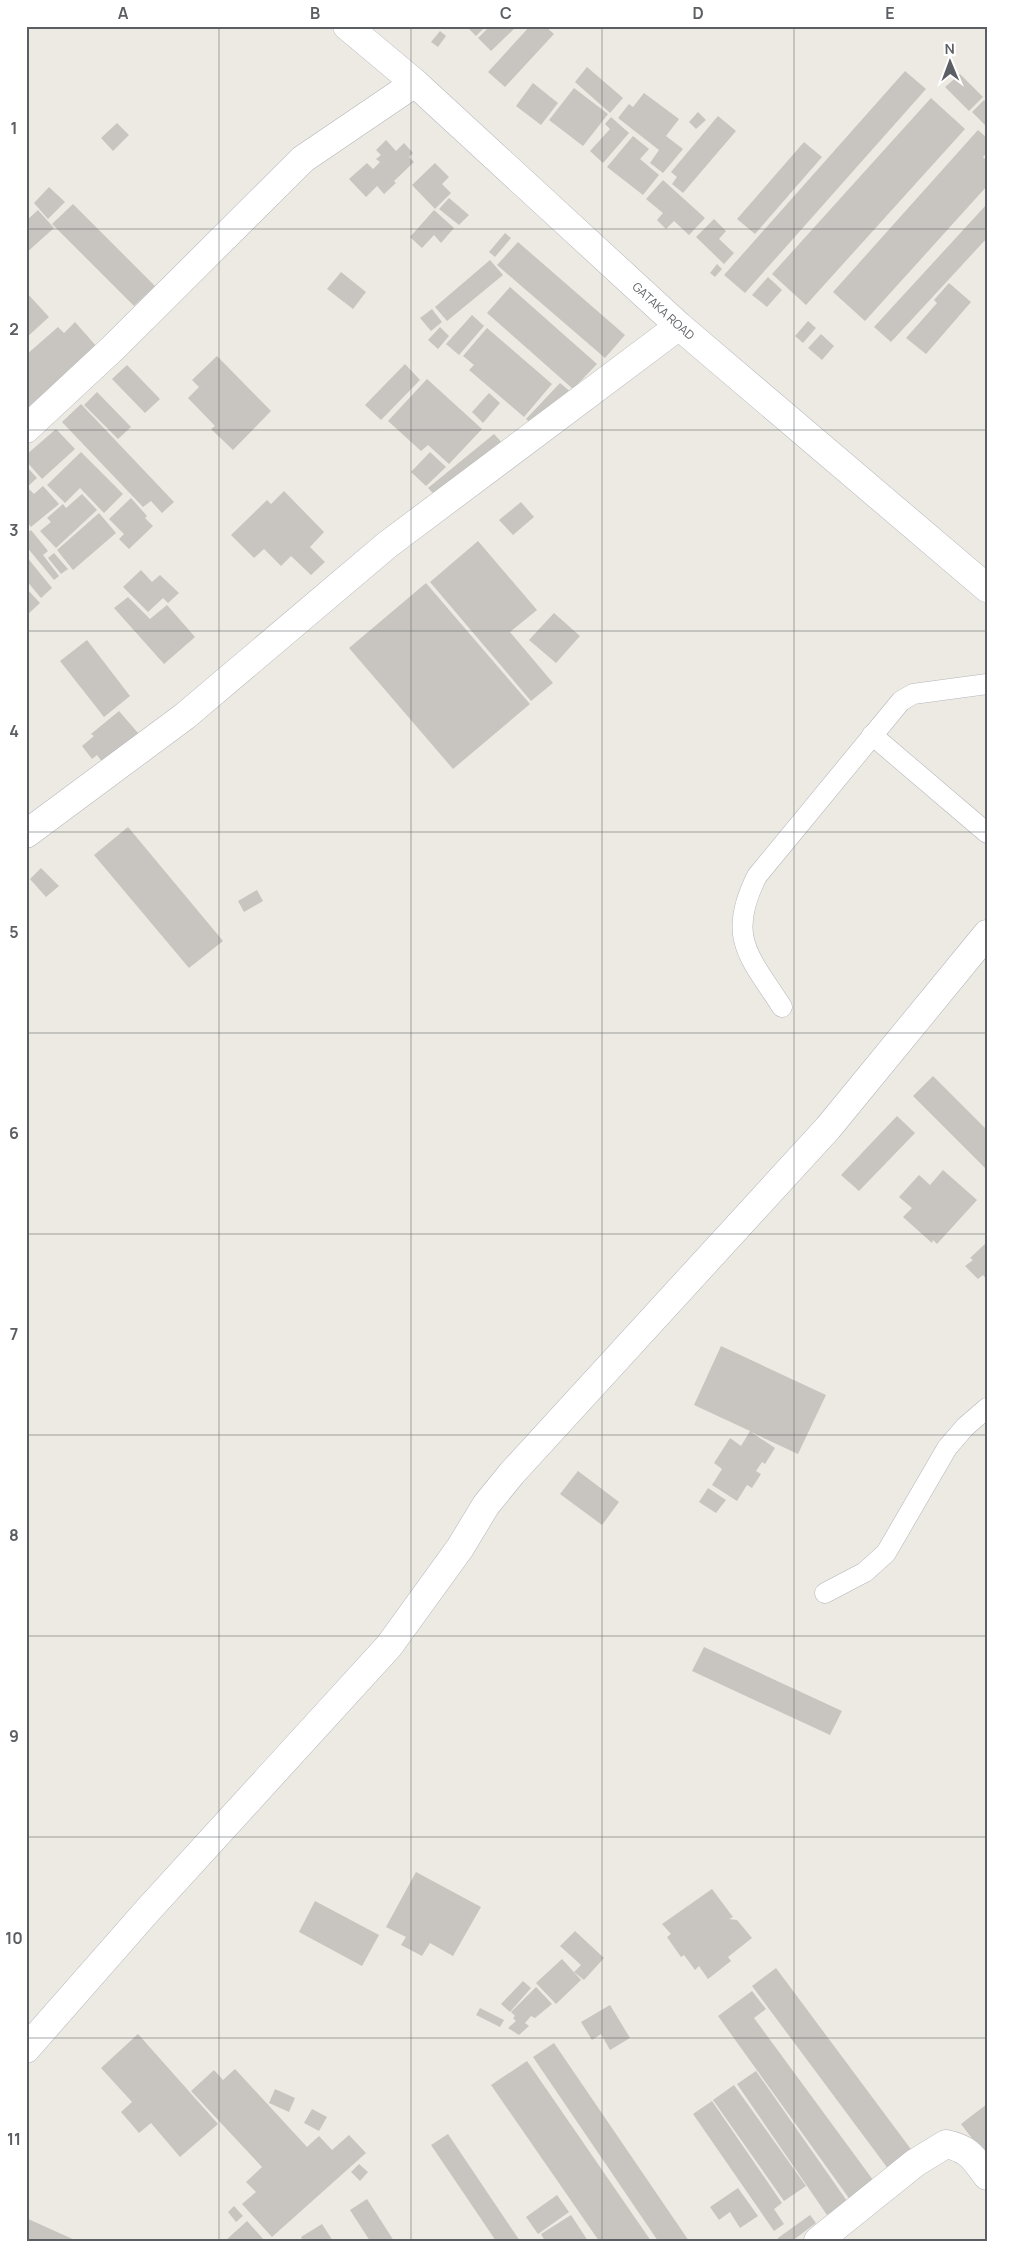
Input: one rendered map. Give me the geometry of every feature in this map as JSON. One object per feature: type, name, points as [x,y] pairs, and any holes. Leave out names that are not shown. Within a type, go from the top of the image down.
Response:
[{"type":"street","name":"GATAKA ROAD","points":[[347,26],[415,83],[679,326],[987,588]]},
{"type":"street","points":[[26,429],[113,348],[302,159],[415,83]]},
{"type":"street","points":[[26,834],[185,716],[387,545],[679,326]]},
{"type":"street","points":[[26,2049],[148,1910],[389,1646],[460,1548],[486,1506],[512,1473],[828,1128],[987,934]]},
{"type":"street","points":[[818,2241],[915,2163],[946,2144],[960,2147],[971,2154],[987,2176]]},
{"type":"lane","points":[[782,1007],[749,956],[742,936],[743,916],[748,894],[757,876],[901,701],[913,694],[987,684]]},
{"type":"lane","points":[[872,736],[987,833]]},
{"type":"lane","points":[[825,1593],[865,1572],[886,1553],[947,1448],[965,1426],[987,1408]]},
{"type":"building","points":[[466,26],[486,26],[476,36]]},
{"type":"building","points":[[490,26],[517,26],[491,51],[478,38]]},
{"type":"building","points":[[530,26],[545,26],[554,34],[505,87],[488,72]]},
{"type":"building","points":[[440,31],[446,36],[438,47],[431,42]]},
{"type":"building","points":[[587,67],[623,98],[610,113],[575,82]]},
{"type":"building","points":[[905,71],[926,89],[745,293],[724,275]]},
{"type":"building","points":[[960,74],[983,97],[969,111],[945,87]]},
{"type":"building","points":[[533,83],[558,103],[541,125],[516,106]]},
{"type":"building","points":[[574,88],[608,114],[583,146],[549,120]]},
{"type":"building","points":[[644,93],[679,119],[666,136],[683,149],[663,173],[650,163],[659,150],[618,118],[629,104],[633,107]]},
{"type":"building","points":[[931,98],[965,129],[806,305],[772,274]]},
{"type":"building","points":[[984,100],[987,103],[987,127],[972,112]]},
{"type":"building","points":[[698,112],[706,120],[696,129],[689,122]]},
{"type":"building","points":[[718,116],[736,131],[683,193],[672,184],[677,177],[671,172]]},
{"type":"building","points":[[611,117],[629,133],[603,163],[590,151],[610,129],[605,124]]},
{"type":"building","points":[[117,123],[129,135],[113,151],[101,138]]},
{"type":"building","points":[[978,130],[987,138],[987,153],[983,157],[987,161],[987,186],[865,321],[833,292]]},
{"type":"building","points":[[633,136],[649,149],[640,159],[659,175],[643,195],[607,167]]},
{"type":"building","points":[[386,140],[396,151],[404,143],[413,153],[409,157],[414,162],[394,181],[396,183],[384,194],[377,186],[366,197],[349,179],[367,163],[373,169],[380,162],[376,159],[381,155],[376,150]]},
{"type":"building","points":[[804,142],[822,157],[755,234],[737,219]]},
{"type":"building","points":[[435,163],[449,177],[442,184],[451,193],[435,209],[412,185]]},
{"type":"building","points":[[663,180],[705,218],[689,235],[674,221],[666,229],[657,220],[663,213],[646,199]]},
{"type":"building","points":[[49,187],[65,202],[48,219],[34,203]]},
{"type":"building","points":[[449,198],[469,215],[459,225],[439,209]]},
{"type":"building","points":[[73,204],[155,286],[134,306],[52,224]]},
{"type":"building","points":[[987,204],[987,238],[891,342],[874,327]]},
{"type":"building","points":[[38,210],[54,228],[26,253],[26,221]]},
{"type":"building","points":[[434,210],[454,228],[441,243],[434,235],[422,248],[410,237]]},
{"type":"building","points":[[714,219],[726,231],[719,239],[734,253],[724,264],[696,237]]},
{"type":"building","points":[[505,233],[511,238],[495,257],[489,252]]},
{"type":"building","points":[[518,242],[625,335],[605,358],[497,265]]},
{"type":"building","points":[[490,260],[503,275],[447,321],[435,307]]},
{"type":"building","points":[[717,264],[722,269],[715,277],[710,273]]},
{"type":"building","points":[[341,272],[366,292],[353,309],[327,289]]},
{"type":"building","points":[[768,277],[782,290],[767,307],[752,295]]},
{"type":"building","points":[[949,283],[971,302],[926,354],[906,338],[937,303],[934,300]]},
{"type":"building","points":[[510,287],[597,364],[573,389],[487,313]]},
{"type":"building","points":[[26,292],[49,317],[26,338]]},
{"type":"building","points":[[432,309],[442,322],[431,331],[420,318]]},
{"type":"building","points":[[472,315],[484,326],[459,355],[446,344]]},
{"type":"building","points":[[808,321],[816,328],[803,343],[795,336]]},
{"type":"building","points":[[75,322],[97,347],[26,409],[26,355],[58,327],[64,333]]},
{"type":"building","points":[[440,327],[449,336],[438,349],[428,340]]},
{"type":"building","points":[[487,328],[552,384],[524,417],[469,370],[474,365],[463,356]]},
{"type":"building","points":[[821,334],[834,346],[822,360],[808,348]]},
{"type":"building","points":[[217,356],[271,411],[233,450],[211,429],[215,426],[188,398],[199,387],[192,380]]},
{"type":"building","points":[[405,364],[420,380],[381,420],[365,405]]},
{"type":"building","points":[[127,365],[160,399],[145,413],[112,379]]},
{"type":"building","points":[[427,379],[482,429],[449,464],[428,445],[421,451],[388,421]]},
{"type":"building","points":[[560,383],[572,393],[539,430],[526,419]]},
{"type":"building","points":[[97,392],[131,427],[118,439],[84,405]]},
{"type":"building","points":[[489,393],[500,403],[483,423],[472,412]]},
{"type":"building","points":[[81,404],[174,502],[162,513],[151,501],[143,507],[62,422]]},
{"type":"building","points":[[56,429],[75,449],[42,479],[26,461],[26,455]]},
{"type":"building","points":[[494,434],[506,447],[442,503],[428,488]]},
{"type":"building","points":[[81,452],[123,494],[104,513],[80,488],[65,503],[47,485]]},
{"type":"building","points":[[430,452],[446,467],[426,486],[411,472]]},
{"type":"building","points":[[26,466],[37,478],[27,487],[34,494],[43,486],[59,504],[31,527],[26,521]]},
{"type":"building","points":[[284,491],[324,532],[310,547],[325,562],[311,575],[291,556],[281,566],[264,549],[254,558],[231,535],[267,500],[271,504]]},
{"type":"building","points":[[82,494],[97,510],[56,548],[40,531],[51,522],[47,518],[63,504],[66,508]]},
{"type":"building","points":[[131,498],[153,526],[129,549],[119,539],[124,534],[109,519]]},
{"type":"building","points":[[521,502],[534,517],[513,535],[499,520]]},
{"type":"building","points":[[99,513],[116,533],[73,570],[57,550]]},
{"type":"building","points":[[31,530],[48,551],[43,555],[59,576],[54,580],[26,546],[26,534]]},
{"type":"building","points":[[478,541],[537,610],[510,632],[553,683],[531,701],[430,582]]},
{"type":"building","points":[[54,553],[68,569],[61,574],[48,558]]},
{"type":"building","points":[[26,556],[52,588],[41,598],[26,580]]},
{"type":"building","points":[[141,570],[152,582],[160,575],[179,593],[168,603],[163,598],[148,612],[123,587]]},
{"type":"building","points":[[426,583],[530,704],[453,769],[349,648]]},
{"type":"building","points":[[26,588],[40,603],[26,616]]},
{"type":"building","points":[[128,597],[150,619],[167,605],[195,637],[164,664],[114,608]]},
{"type":"building","points":[[554,613],[580,636],[556,663],[529,640]]},
{"type":"building","points":[[87,640],[130,696],[104,717],[60,661]]},
{"type":"building","points":[[119,711],[138,733],[103,763],[97,755],[92,759],[82,746],[94,736],[91,734]]},
{"type":"building","points":[[128,827],[223,941],[189,968],[94,855]]},
{"type":"building","points":[[41,868],[59,886],[46,897],[30,879]]},
{"type":"building","points":[[257,890],[263,901],[244,912],[238,901]]},
{"type":"building","points":[[933,1076],[987,1130],[987,1170],[913,1096]]},
{"type":"building","points":[[897,1116],[915,1133],[859,1191],[841,1175]]},
{"type":"building","points":[[943,1170],[977,1200],[937,1244],[933,1240],[932,1243],[903,1217],[912,1208],[899,1197],[919,1175],[930,1185]]},
{"type":"building","points":[[987,1242],[987,1280],[983,1275],[978,1279],[965,1266],[973,1260],[970,1258]]},
{"type":"building","points":[[721,1346],[826,1395],[798,1454],[751,1432],[775,1448],[765,1464],[762,1462],[756,1471],[761,1474],[752,1488],[747,1485],[737,1501],[712,1485],[722,1469],[714,1463],[730,1438],[741,1446],[750,1431],[694,1405]]},
{"type":"building","points":[[578,1471],[619,1502],[602,1525],[560,1494]]},
{"type":"building","points":[[708,1488],[726,1500],[716,1513],[699,1502]]},
{"type":"building","points":[[704,1647],[842,1711],[830,1735],[692,1671]]},
{"type":"building","points":[[416,1872],[481,1907],[453,1956],[430,1943],[422,1956],[401,1945],[406,1937],[386,1927]]},
{"type":"building","points":[[712,1889],[733,1917],[729,1919],[737,1920],[752,1938],[728,1957],[731,1961],[708,1979],[699,1966],[695,1970],[684,1955],[681,1957],[667,1937],[671,1934],[662,1924]]},
{"type":"building","points":[[315,1901],[379,1935],[362,1966],[299,1932]]},
{"type":"building","points":[[575,1931],[604,1958],[584,1980],[574,1972],[581,1965],[560,1946]]},
{"type":"building","points":[[562,1959],[581,1980],[556,2004],[536,1983]]},
{"type":"building","points":[[776,1968],[916,2156],[892,2174],[752,1986]]},
{"type":"building","points":[[523,1981],[531,1988],[510,2012],[501,2004]]},
{"type":"building","points":[[536,1987],[552,2004],[535,2018],[531,2016],[525,2023],[529,2026],[519,2035],[508,2028],[516,2021],[513,2018],[515,2016],[511,2012]]},
{"type":"building","points":[[752,1991],[766,2009],[754,2018],[876,2184],[851,2201],[718,2016]]},
{"type":"building","points":[[610,2005],[630,2038],[610,2050],[601,2034],[592,2040],[581,2022]]},
{"type":"building","points":[[480,2008],[504,2020],[500,2027],[476,2015]]},
{"type":"building","points":[[138,2034],[218,2124],[180,2157],[151,2123],[139,2133],[121,2112],[132,2102],[101,2068]]},
{"type":"building","points":[[554,2043],[689,2241],[658,2241],[533,2057]]},
{"type":"building","points":[[527,2061],[651,2241],[599,2241],[491,2085]]},
{"type":"building","points":[[235,2069],[307,2147],[319,2136],[332,2150],[349,2135],[366,2153],[272,2237],[242,2204],[256,2192],[246,2182],[262,2167],[191,2091],[214,2070],[223,2080]]},
{"type":"building","points":[[756,2071],[847,2201],[827,2215],[737,2084]]},
{"type":"building","points":[[734,2085],[806,2186],[784,2201],[713,2100]]},
{"type":"building","points":[[275,2089],[295,2098],[289,2112],[269,2103]]},
{"type":"building","points":[[712,2101],[782,2203],[774,2209],[784,2224],[774,2231],[693,2114]]},
{"type":"building","points":[[987,2104],[987,2158],[961,2124]]},
{"type":"building","points":[[312,2109],[327,2117],[319,2131],[304,2123]]},
{"type":"building","points":[[448,2134],[520,2241],[496,2241],[431,2145]]},
{"type":"building","points":[[359,2164],[368,2172],[360,2181],[351,2172]]},
{"type":"building","points":[[738,2188],[758,2216],[740,2228],[730,2212],[719,2220],[710,2207]]},
{"type":"building","points":[[557,2195],[569,2212],[538,2234],[526,2217]]},
{"type":"building","points":[[367,2199],[394,2241],[370,2241],[350,2210]]},
{"type":"building","points":[[234,2206],[243,2216],[236,2222],[228,2212]]},
{"type":"building","points":[[571,2215],[588,2241],[545,2241],[541,2234]]},
{"type":"building","points":[[810,2215],[816,2223],[792,2241],[779,2241],[778,2238]]},
{"type":"building","points":[[26,2218],[77,2241],[26,2241]]},
{"type":"building","points":[[247,2221],[265,2241],[225,2241]]},
{"type":"building","points":[[322,2224],[333,2241],[303,2241],[301,2237]]}]
